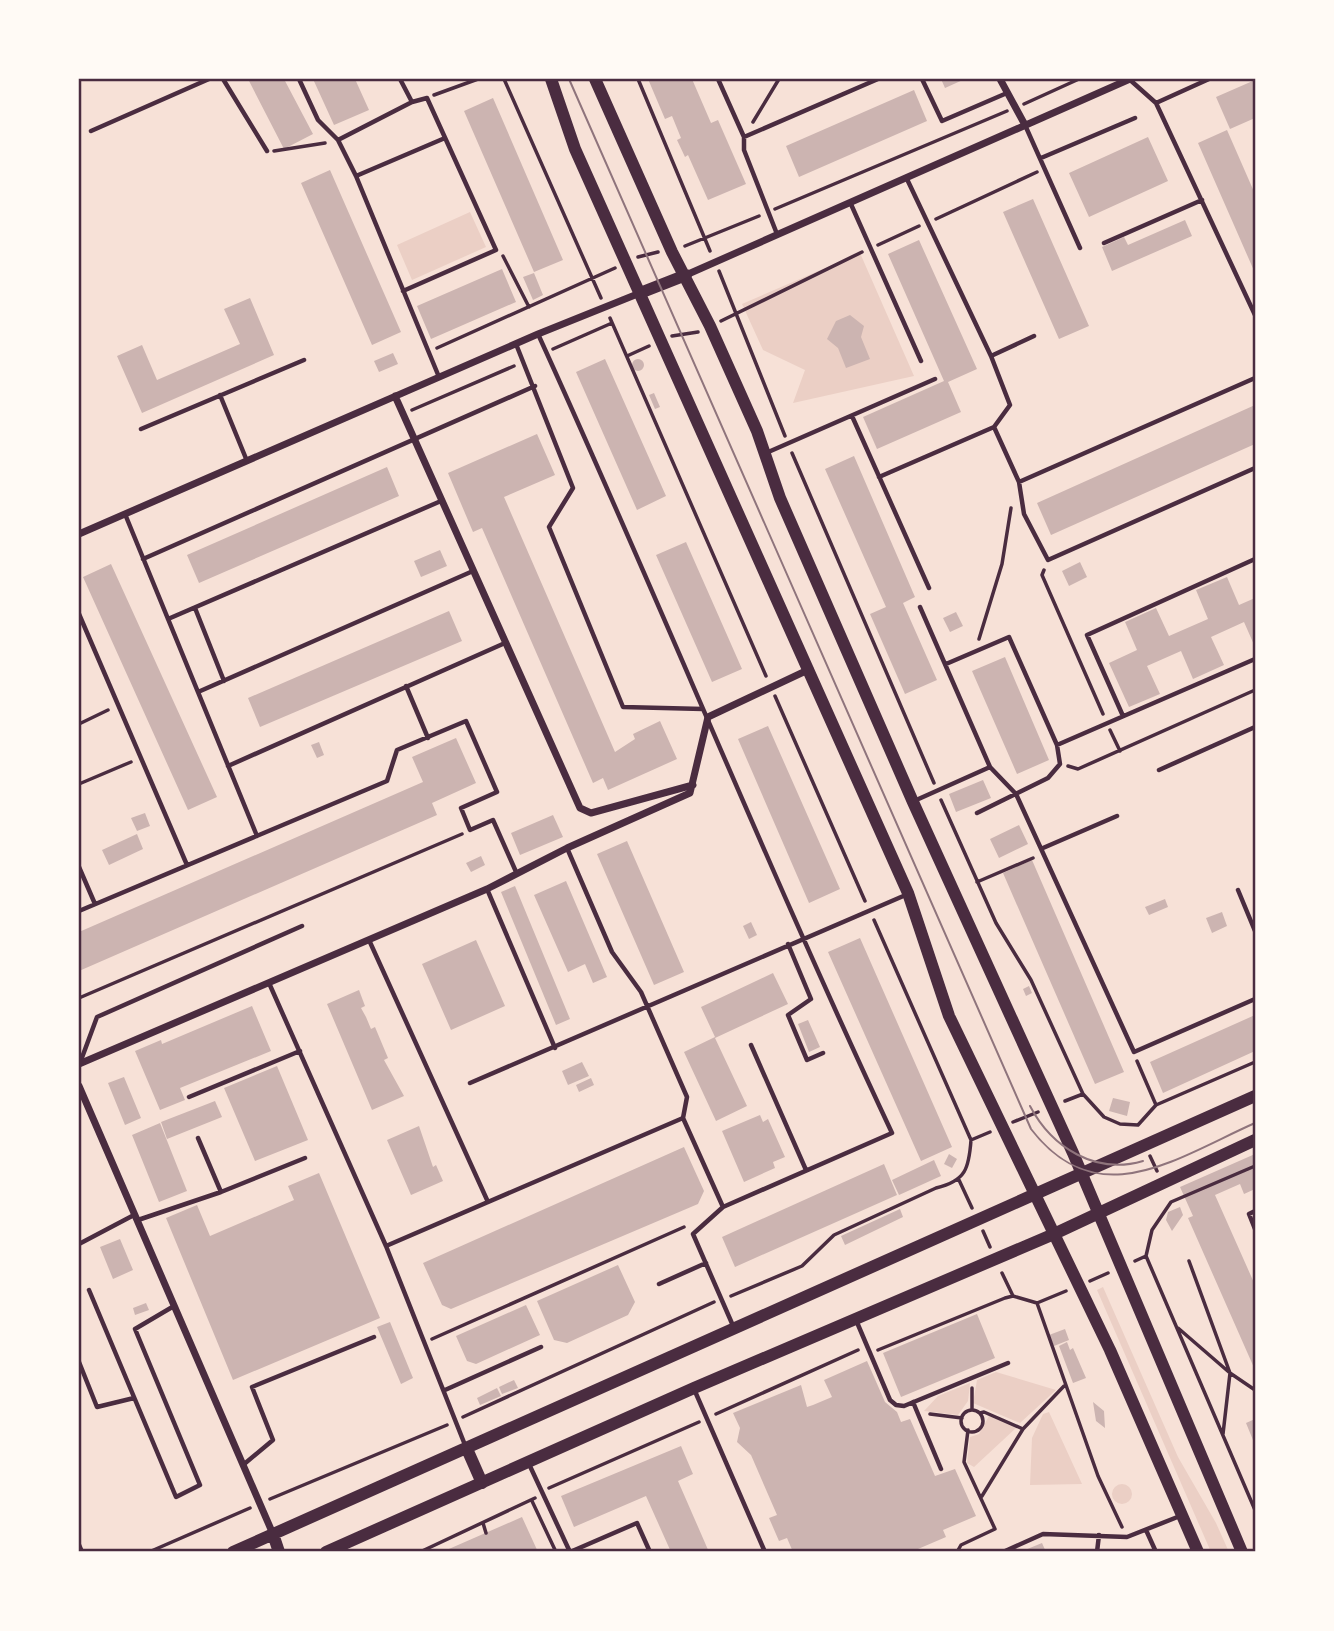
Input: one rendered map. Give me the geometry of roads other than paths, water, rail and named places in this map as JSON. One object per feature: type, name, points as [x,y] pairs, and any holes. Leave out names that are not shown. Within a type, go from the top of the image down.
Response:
[{"type":"main road","points":[[551,79],[575,149],[908,893],[949,1016],[1000,1128],[1110,1350],[1198,1552]]},
{"type":"main road","points":[[595,79],[672,252],[710,326],[765,453],[780,498],[913,802],[1082,1175],[1242,1552]]},
{"type":"main road","points":[[640,293],[686,275]]},
{"type":"main road","points":[[233,1552],[1255,1096]]},
{"type":"main road","points":[[326,1552],[694,1388],[1054,1234],[1255,1140]]},
{"type":"main road","points":[[467,1449],[482,1483]]},
{"type":"main road","points":[[273,1534],[279,1552]]},
{"type":"street","points":[[1000,79],[1018,106],[1025,125]]},
{"type":"street","points":[[686,275],[1129,79]]},
{"type":"street","points":[[79,534],[516,343],[640,293]]},
{"type":"street","points":[[395,396],[580,808],[591,813],[692,785]]},
{"type":"street","points":[[79,1064],[487,889],[567,848],[690,793],[705,713],[810,670]]},
{"type":"street","points":[[79,1087],[273,1534]]},
{"type":"lane","points":[[91,131],[209,79]]},
{"type":"lane","points":[[223,79],[267,151]]},
{"type":"lane","points":[[299,79],[318,120],[338,140],[355,176],[439,377]]},
{"type":"lane","points":[[400,79],[412,102]]},
{"type":"lane","points":[[718,79],[744,137],[744,150],[777,234]]},
{"type":"lane","points":[[744,137],[878,79]]},
{"type":"lane","points":[[922,79],[942,121],[1007,93]]},
{"type":"lane","points":[[1129,79],[1156,103],[1255,315]]},
{"type":"lane","points":[[1156,103],[1209,79]]},
{"type":"lane","points":[[338,140],[412,102],[427,98],[496,250],[403,291]]},
{"type":"lane","points":[[1041,159],[1135,118]]},
{"type":"lane","points":[[1025,125],[1080,248]]},
{"type":"lane","points":[[355,176],[445,138]]},
{"type":"lane","points":[[879,477],[994,427],[1010,405],[991,356],[906,177]]},
{"type":"lane","points":[[1104,243],[1202,200]]},
{"type":"lane","points":[[850,202],[921,361]]},
{"type":"lane","points":[[538,334],[801,939],[892,1133],[723,1207],[693,1234],[734,1329]]},
{"type":"lane","points":[[991,356],[1034,336]]},
{"type":"lane","points":[[516,343],[573,488],[549,527],[623,707],[705,713]]},
{"type":"lane","points":[[141,429],[304,360]]},
{"type":"lane","points":[[1018,481],[1255,378]]},
{"type":"lane","points":[[765,453],[935,379]]},
{"type":"lane","points":[[143,559],[535,386]]},
{"type":"lane","points":[[220,395],[247,461]]},
{"type":"lane","points":[[852,416],[929,588]]},
{"type":"lane","points":[[994,427],[1018,481],[1024,514],[1048,560],[1255,468]]},
{"type":"lane","points":[[168,619],[441,501]]},
{"type":"lane","points":[[125,513],[257,836]]},
{"type":"lane","points":[[1123,716],[1087,635],[1255,559]]},
{"type":"lane","points":[[198,692],[473,571]]},
{"type":"lane","points":[[920,607],[990,767],[1016,793],[1134,1052],[1255,999]]},
{"type":"lane","points":[[195,608],[224,681]]},
{"type":"lane","points":[[79,614],[187,865]]},
{"type":"lane","points":[[946,664],[1009,637],[1057,745],[1060,764],[1048,778],[977,813]]},
{"type":"lane","points":[[228,766],[506,642]]},
{"type":"lane","points":[[1057,745],[1255,659]]},
{"type":"lane","points":[[406,686],[428,738]]},
{"type":"lane","points":[[79,911],[387,781],[397,750],[466,721],[497,792],[461,808],[470,830],[493,820],[517,874]]},
{"type":"lane","points":[[1159,770],[1255,727]]},
{"type":"lane","points":[[913,802],[990,767]]},
{"type":"lane","points":[[1044,851],[1117,816]]},
{"type":"lane","points":[[567,848],[612,952],[647,1007],[687,1097],[683,1118],[723,1207]]},
{"type":"lane","points":[[79,867],[95,904]]},
{"type":"lane","points":[[487,889],[555,1048]]},
{"type":"lane","points":[[1238,890],[1255,931]]},
{"type":"lane","points":[[470,1083],[908,893]]},
{"type":"lane","points":[[79,1064],[97,1017],[302,926]]},
{"type":"lane","points":[[369,940],[488,1202]]},
{"type":"lane","points":[[788,944],[811,999],[788,1015],[807,1060],[823,1053]]},
{"type":"lane","points":[[269,982],[386,1246],[467,1449]]},
{"type":"lane","points":[[751,1045],[806,1170]]},
{"type":"lane","points":[[189,1097],[300,1051]]},
{"type":"lane","points":[[386,1246],[683,1118]]},
{"type":"lane","points":[[198,1138],[221,1192]]},
{"type":"lane","points":[[79,1244],[135,1218],[221,1192],[305,1158]]},
{"type":"lane","points":[[1255,1211],[1249,1214],[1255,1229]]},
{"type":"lane","points":[[659,1284],[706,1263]]},
{"type":"lane","points":[[89,1290],[176,1497],[200,1485],[135,1329],[175,1305]]},
{"type":"lane","points":[[855,1319],[890,1400],[896,1405],[913,1402],[1008,1363]]},
{"type":"lane","points":[[243,1465],[273,1440],[252,1387],[374,1337]]},
{"type":"lane","points":[[445,1390],[541,1347]]},
{"type":"lane","points":[[79,1362],[97,1407],[134,1398]]},
{"type":"lane","points":[[694,1388],[765,1552]]},
{"type":"lane","points":[[913,1402],[941,1469]]},
{"type":"lane","points":[[528,1462],[570,1552],[637,1523],[650,1552]]},
{"type":"lane","points":[[1003,1552],[1043,1534],[1127,1536],[1182,1515]]},
{"type":"lane","points":[[1146,1530],[1156,1552]]},
{"type":"lane","points":[[1097,1552],[1099,1535]]},
{"type":"lane","points":[[79,1545],[82,1552]]},
{"type":"tram line","points":[[569,79],[1031,1129],[1057,1155],[1083,1170],[1110,1175],[1138,1172],[1167,1163],[1255,1123]]},
{"type":"tram line","points":[[1030,1106],[1050,1134],[1077,1154],[1092,1161],[1109,1164],[1143,1161]]}]
